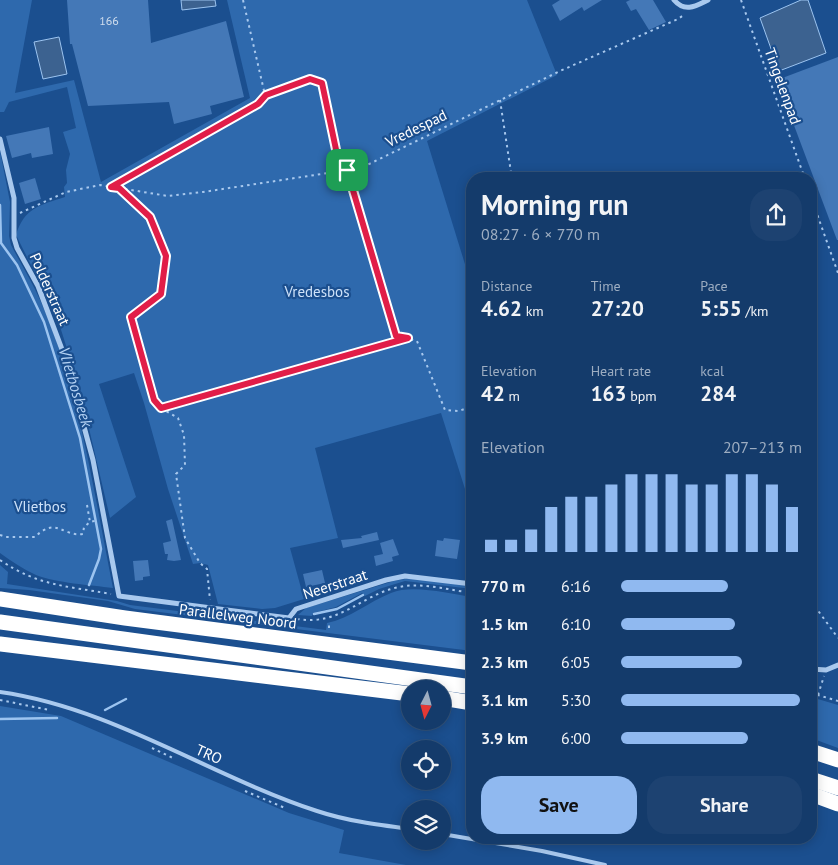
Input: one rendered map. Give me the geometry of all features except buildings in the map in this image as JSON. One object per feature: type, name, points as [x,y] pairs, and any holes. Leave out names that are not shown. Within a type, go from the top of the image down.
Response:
[{"type":"highway","name":"Parallelweg Noord","points":[[0,592],[239,626],[466,653]]},
{"type":"highway","name":"Parallelweg Noord","points":[[0,600],[162,624],[466,662]]},
{"type":"highway","points":[[0,622],[466,686]]},
{"type":"highway","points":[[0,644],[401,693]]},
{"type":"highway","points":[[451,700],[466,702]]},
{"type":"highway","points":[[817,745],[838,752]]},
{"type":"highway","points":[[817,753],[838,760]]},
{"type":"highway","points":[[817,781],[838,788]]},
{"type":"highway","points":[[817,796],[838,804]]},
{"type":"street","points":[[674,0],[681,7],[694,7],[708,0]]},
{"type":"street","name":"Polderstraat","points":[[0,139],[14,198],[14,238],[17,248],[38,286],[66,360],[91,451],[119,596]]},
{"type":"street","name":"Neerstraat","points":[[289,618],[296,610],[302,607],[386,580],[405,576],[466,583]]},
{"type":"street","points":[[119,596],[289,618]]},
{"type":"street","points":[[817,669],[826,670],[838,665]]},
{"type":"lane","name":"TRO","points":[[0,692],[81,712],[125,729],[271,794],[318,812],[355,821],[401,828]]},
{"type":"lane","points":[[451,836],[466,838]]},
{"type":"lane","points":[[501,844],[605,865]]},
{"type":"path","points":[[243,0],[265,94]]},
{"type":"path","name":"Tingelenpad","points":[[741,0],[802,172]]},
{"type":"path","name":"Vredespad","points":[[14,216],[66,192],[100,185],[168,196],[361,168],[560,71],[678,19],[694,7]]},
{"type":"path","points":[[111,187],[258,104],[265,94],[310,79],[322,83],[338,159],[347,170],[396,336],[417,341],[445,410],[466,408]]},
{"type":"path","points":[[500,100],[511,172]]},
{"type":"path","points":[[119,188],[150,217],[166,256],[161,294],[131,317],[154,400],[161,408],[178,418],[184,435],[185,465],[176,474],[181,518],[185,538],[206,570],[211,608]]},
{"type":"path","points":[[817,214],[838,273]]},
{"type":"path","points":[[161,408],[408,338]]},
{"type":"path","points":[[87,505],[90,522]]},
{"type":"path","points":[[0,535],[6,537],[35,537],[42,530],[58,527],[75,535],[83,534],[84,527],[90,522],[105,519]]},
{"type":"path","points":[[0,560],[27,576],[42,582],[119,596]]},
{"type":"path","points":[[289,618],[307,621],[337,616],[384,592],[400,587],[426,587],[466,592]]},
{"type":"path","points":[[817,609],[838,638]]},
{"type":"path","points":[[826,670],[818,695],[838,701]]},
{"type":"path","points":[[0,700],[49,710]]},
{"type":"path","points":[[147,746],[181,762]]},
{"type":"path","points":[[242,789],[285,808]]},
{"type":"green space","name":"Vredesbos","points":[[0,0],[32,0],[15,93],[74,80],[101,182],[250,98],[227,0],[527,0],[557,75],[427,141],[466,268],[466,492],[441,413],[315,448],[338,538],[290,548],[304,599],[275,608],[262,609],[218,604],[208,565],[193,564],[168,489],[134,373],[99,384],[136,497],[110,518],[80,390],[57,317],[16,235],[19,226],[28,213],[41,205],[65,197],[64,187],[67,183],[66,170],[70,154],[63,132],[76,128],[67,87],[9,102],[4,112],[0,112]]},
{"type":"green space","name":"Vlietbos","points":[[0,151],[10,202],[9,236],[11,245],[41,302],[55,336],[66,371],[85,443],[113,588],[44,578],[26,570],[0,553]]},
{"type":"green space","points":[[0,565],[8,572],[7,584],[117,601],[130,605],[326,630],[327,623],[336,621],[391,593],[410,589],[431,590],[466,596],[466,650],[135,609],[108,601],[0,588]]},
{"type":"green space","points":[[415,579],[466,585],[466,588],[405,581],[379,589],[365,596],[362,593],[336,607],[313,613],[312,616],[298,615],[306,608],[394,581]]},
{"type":"green space","points":[[817,699],[838,705],[838,748],[817,740]]},
{"type":"green space","points":[[0,706],[61,716],[289,813],[344,830],[339,853],[406,865],[0,865]]},
{"type":"shaded area","points":[[181,0],[215,0],[216,6],[182,10]]},
{"type":"shaded area","points":[[801,0],[808,0],[826,53],[779,71],[760,18]]},
{"type":"shaded area","points":[[59,37],[67,74],[43,79],[34,42]]},
{"type":"waterway","name":"Vlietbosbeek","points":[[0,205],[1,243],[17,265],[44,322],[80,438],[101,549],[89,585]]},
{"type":"waterway","points":[[314,614],[337,609],[363,595]]},
{"type":"waterway","points":[[105,710],[126,699]]},
{"type":"waterway","points":[[0,719],[57,718]]},
{"type":"route","points":[[310,79],[322,83],[338,159],[347,170],[396,336],[408,338],[161,408],[154,400],[131,317],[161,294],[166,256],[150,217],[119,188],[111,187],[258,104],[266,95],[310,79]]}]
